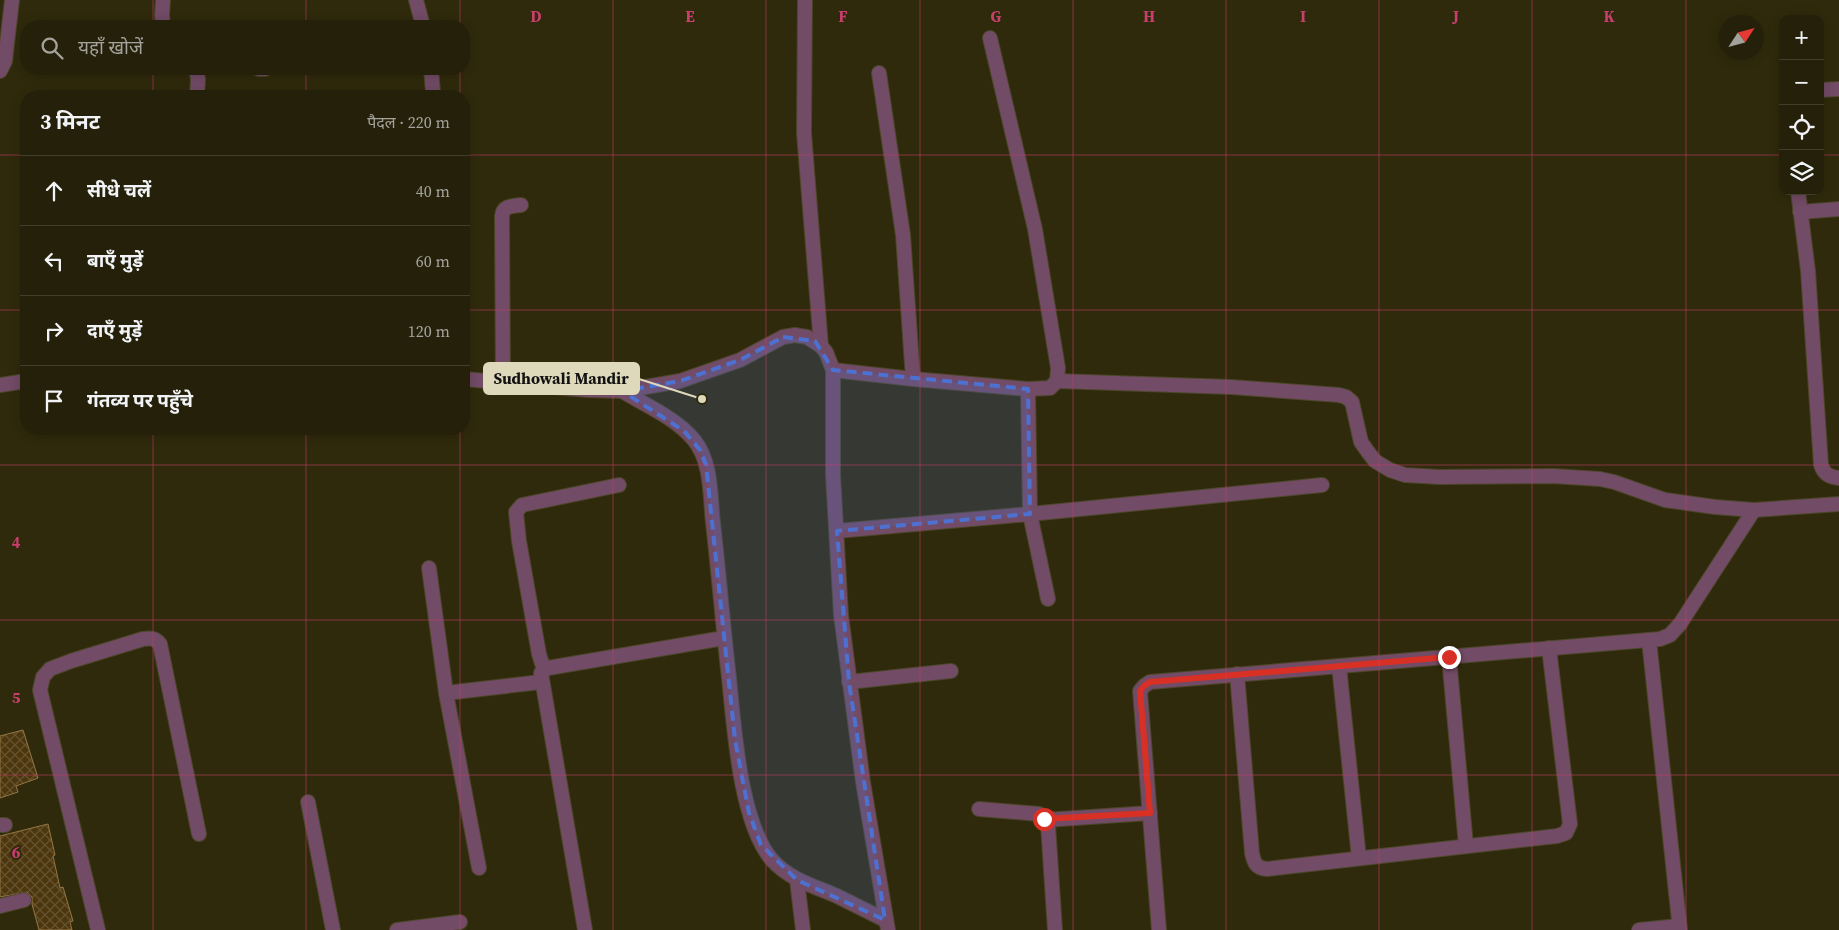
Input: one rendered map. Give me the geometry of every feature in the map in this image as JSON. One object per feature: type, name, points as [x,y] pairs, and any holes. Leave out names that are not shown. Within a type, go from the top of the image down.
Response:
[{"type":"street","points":[[0,71],[5,61],[12,0]]},
{"type":"street","points":[[162,20],[163,0]]},
{"type":"street","points":[[416,0],[421,20]]},
{"type":"street","points":[[805,0],[804,133],[821,346]]},
{"type":"street","points":[[833,370],[1028,389],[1050,388],[1057,381],[1058,368],[1035,229],[990,38]]},
{"type":"street","points":[[879,73],[904,235],[913,379]]},
{"type":"street","points":[[197,75],[197,90]]},
{"type":"street","points":[[432,75],[433,90]]},
{"type":"street","points":[[1824,90],[1839,89]]},
{"type":"street","points":[[1798,195],[1808,271],[1821,464],[1827,475],[1839,478]]},
{"type":"street","points":[[503,383],[502,216],[504,209],[508,206],[520,205]]},
{"type":"street","points":[[1800,212],[1839,209]]},
{"type":"street","points":[[470,380],[622,391],[680,381],[740,360],[783,337],[795,335],[807,337],[821,346],[829,357],[833,370],[833,475],[841,615],[863,782],[886,925]]},
{"type":"street","points":[[1057,381],[1231,387],[1339,395],[1346,397],[1352,402],[1361,442],[1375,461],[1390,470],[1405,475],[1439,477],[1553,476],[1600,479],[1665,500],[1684,504],[1754,510],[1839,504]]},
{"type":"street","points":[[0,385],[20,382]]},
{"type":"street","points":[[1028,389],[1030,514],[1048,600]]},
{"type":"street","points":[[622,391],[670,420],[693,440],[700,450],[707,472],[735,740],[749,813],[761,845],[772,860],[796,880],[843,899],[886,925]]},
{"type":"street","points":[[585,930],[524,570],[516,512],[519,507],[527,504],[619,485]]},
{"type":"street","points":[[837,531],[1322,485]]},
{"type":"street","points":[[1159,930],[1140,691],[1144,686],[1150,682],[1660,639],[1670,635],[1680,624],[1754,510]]},
{"type":"street","points":[[429,568],[446,693],[479,868]]},
{"type":"street","points":[[98,930],[40,690],[43,677],[50,669],[70,660],[143,639],[151,638],[158,641],[199,834]]},
{"type":"street","points":[[446,693],[543,676],[724,638]]},
{"type":"street","points":[[1639,930],[1679,928],[1650,640]]},
{"type":"street","points":[[1238,674],[1252,853],[1255,864],[1260,868],[1267,868],[1557,836],[1566,832],[1570,824],[1549,648]]},
{"type":"street","points":[[1449,657],[1466,846]]},
{"type":"street","points":[[1340,666],[1359,858]]},
{"type":"street","points":[[850,682],[950,671]]},
{"type":"street","points":[[308,802],[333,930]]},
{"type":"street","points":[[979,809],[1039,814],[1045,820],[1048,826],[1055,930]]},
{"type":"street","points":[[1045,820],[1150,813]]},
{"type":"street","points":[[796,880],[803,930]]},
{"type":"street","points":[[0,906],[24,900]]},
{"type":"street","points":[[397,930],[460,922]]},
{"type":"highlighted area","points":[[783,337],[815,341],[833,370],[1028,389],[1030,514],[837,531],[849,682],[885,920],[797,880],[761,845],[749,813],[735,740],[706,465],[700,450],[684,431],[622,391],[680,381],[740,360]]},
{"type":"building","points":[[23,730],[38,778],[16,786],[18,792],[0,798],[0,736]]},
{"type":"building","points":[[48,824],[60,888],[63,887],[73,921],[70,922],[72,930],[39,930],[32,897],[27,892],[0,897],[0,836]]},
{"type":"place","name":"Sudhowali Mandir","points":[[702,399]]},
{"type":"route","points":[[1044,819],[1150,813],[1140,691],[1150,682],[1449,657]]}]
